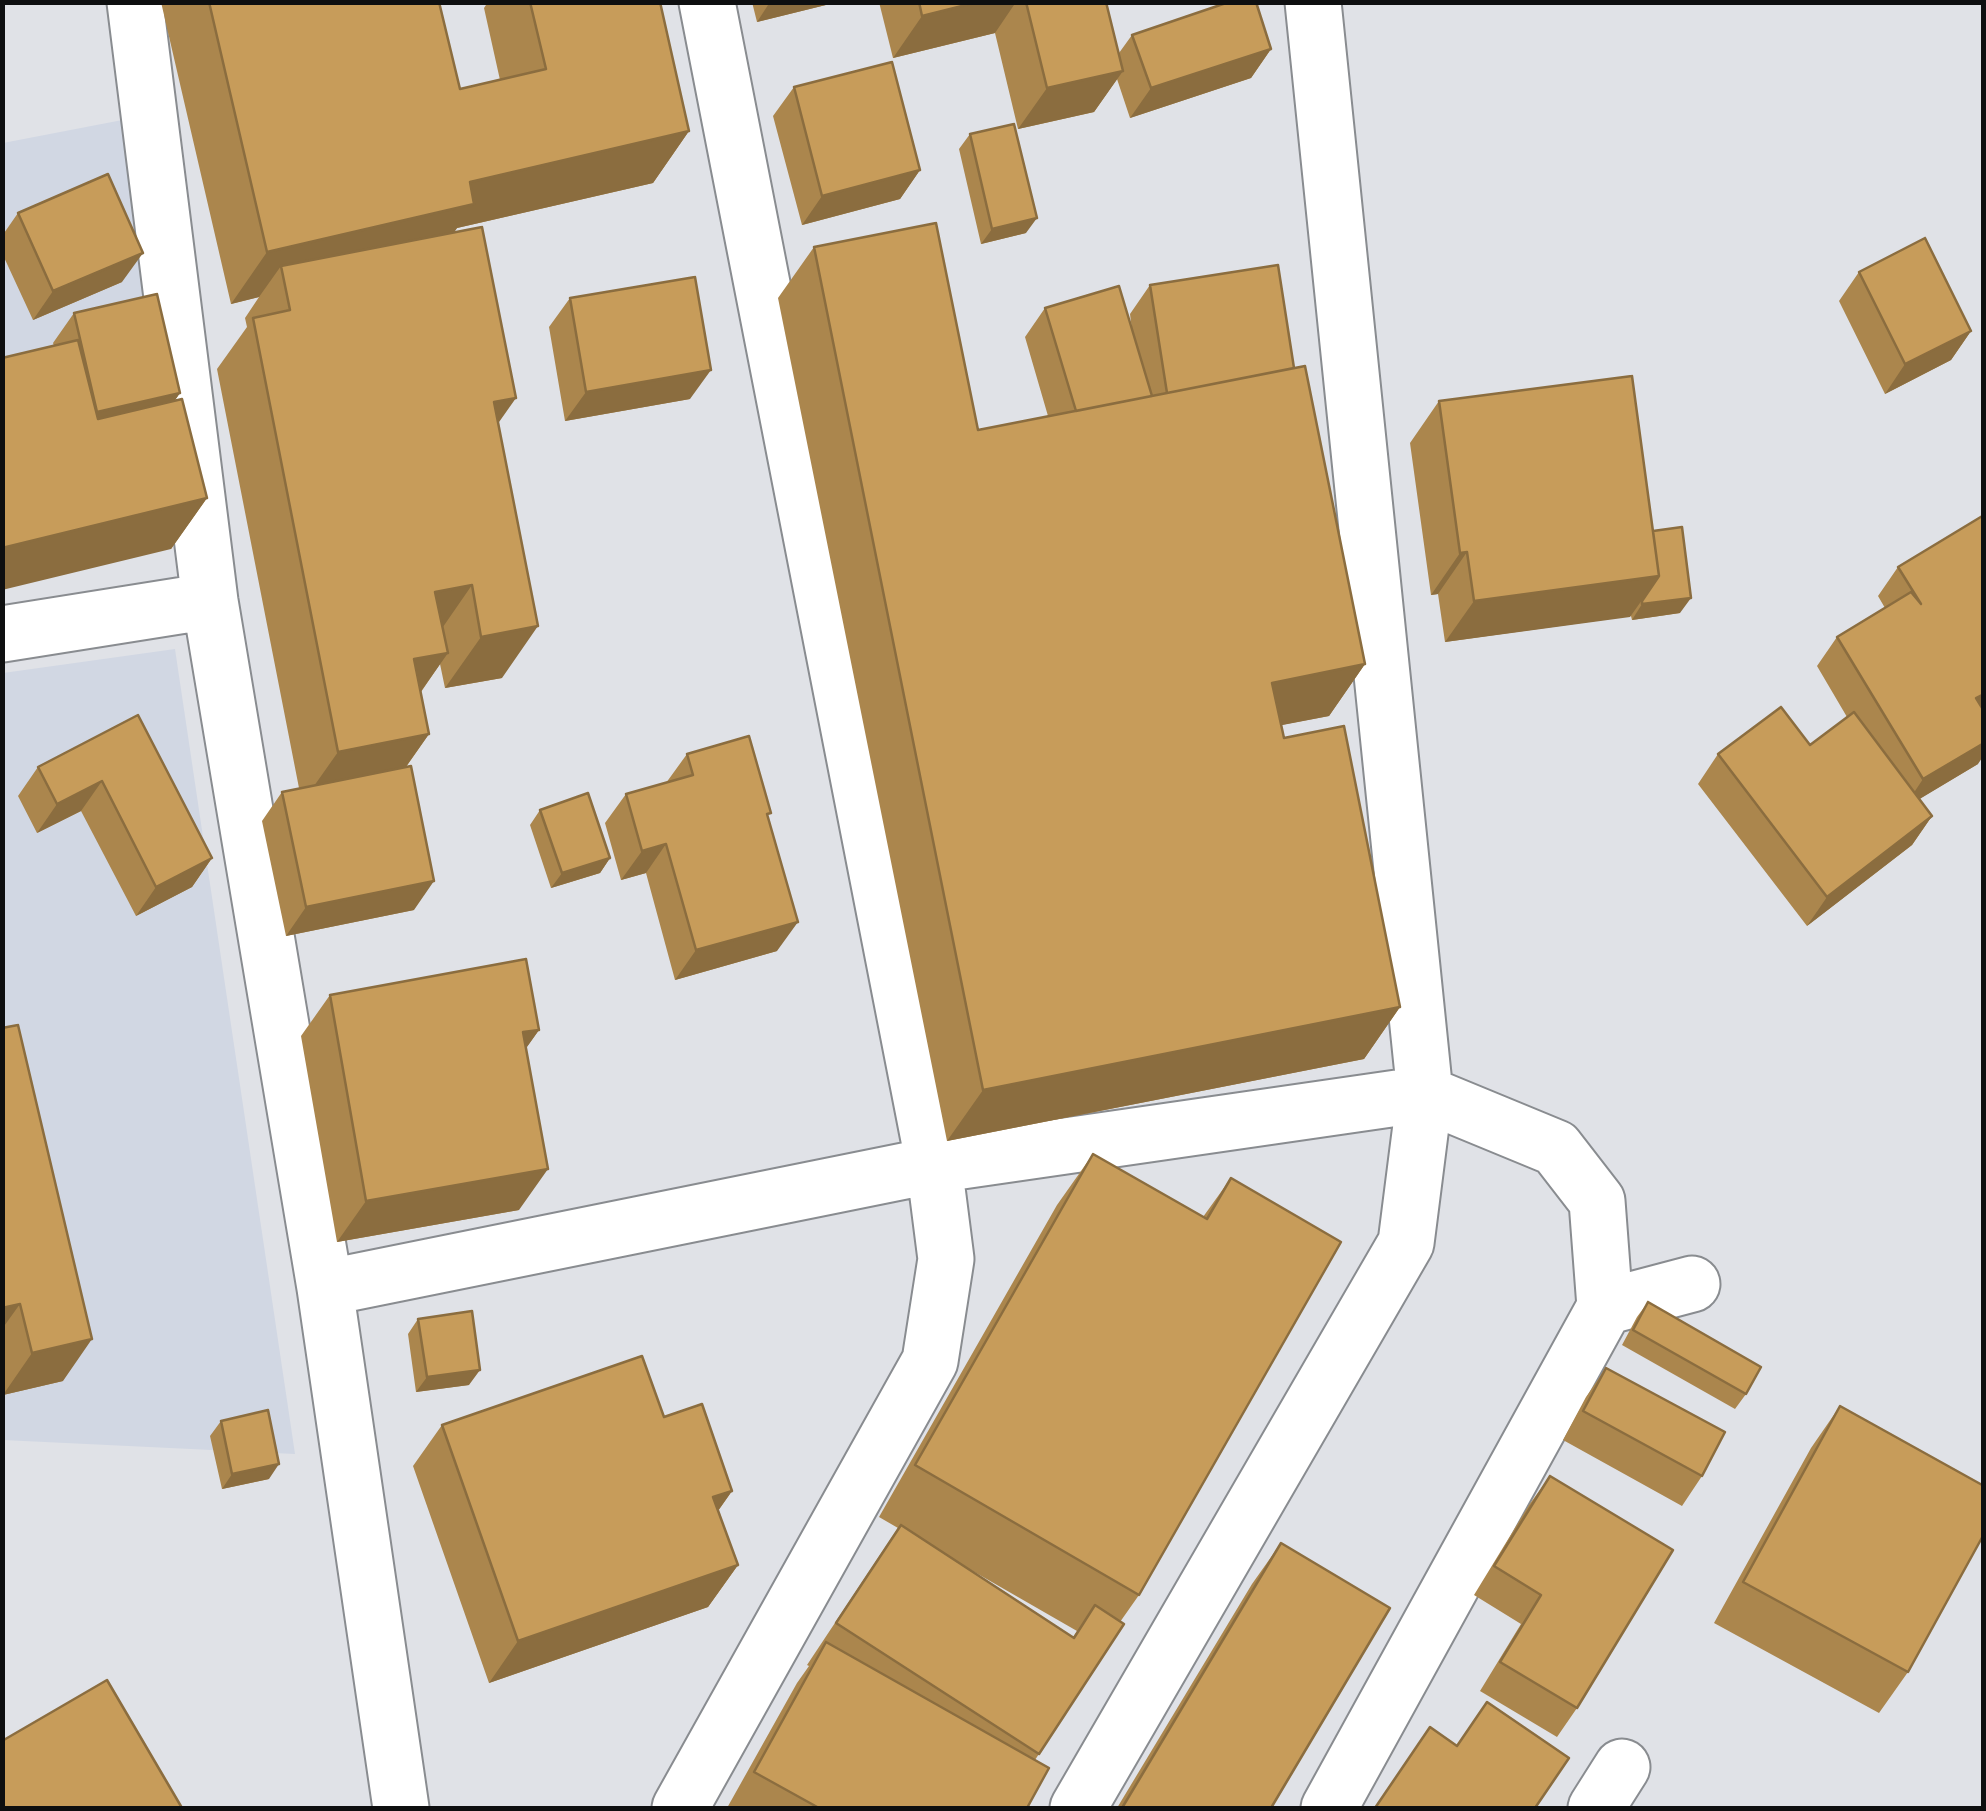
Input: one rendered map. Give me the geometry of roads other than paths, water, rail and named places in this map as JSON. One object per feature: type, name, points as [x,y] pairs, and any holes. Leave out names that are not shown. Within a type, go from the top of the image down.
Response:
[{"type":"street","points":[[135,2],[210,600],[325,1288],[402,1808]]},
{"type":"street","points":[[680,1808],[930,1361],[946,1259],[934,1166],[707,2]]},
{"type":"street","points":[[1078,1808],[1406,1243],[1425,1094],[1313,2]]},
{"type":"street","points":[[2,634],[210,600]]},
{"type":"street","points":[[325,1288],[934,1166],[1425,1094],[1556,1148],[1596,1202],[1605,1307],[1329,1808]]},
{"type":"street","points":[[1605,1307],[1692,1284]]}]
